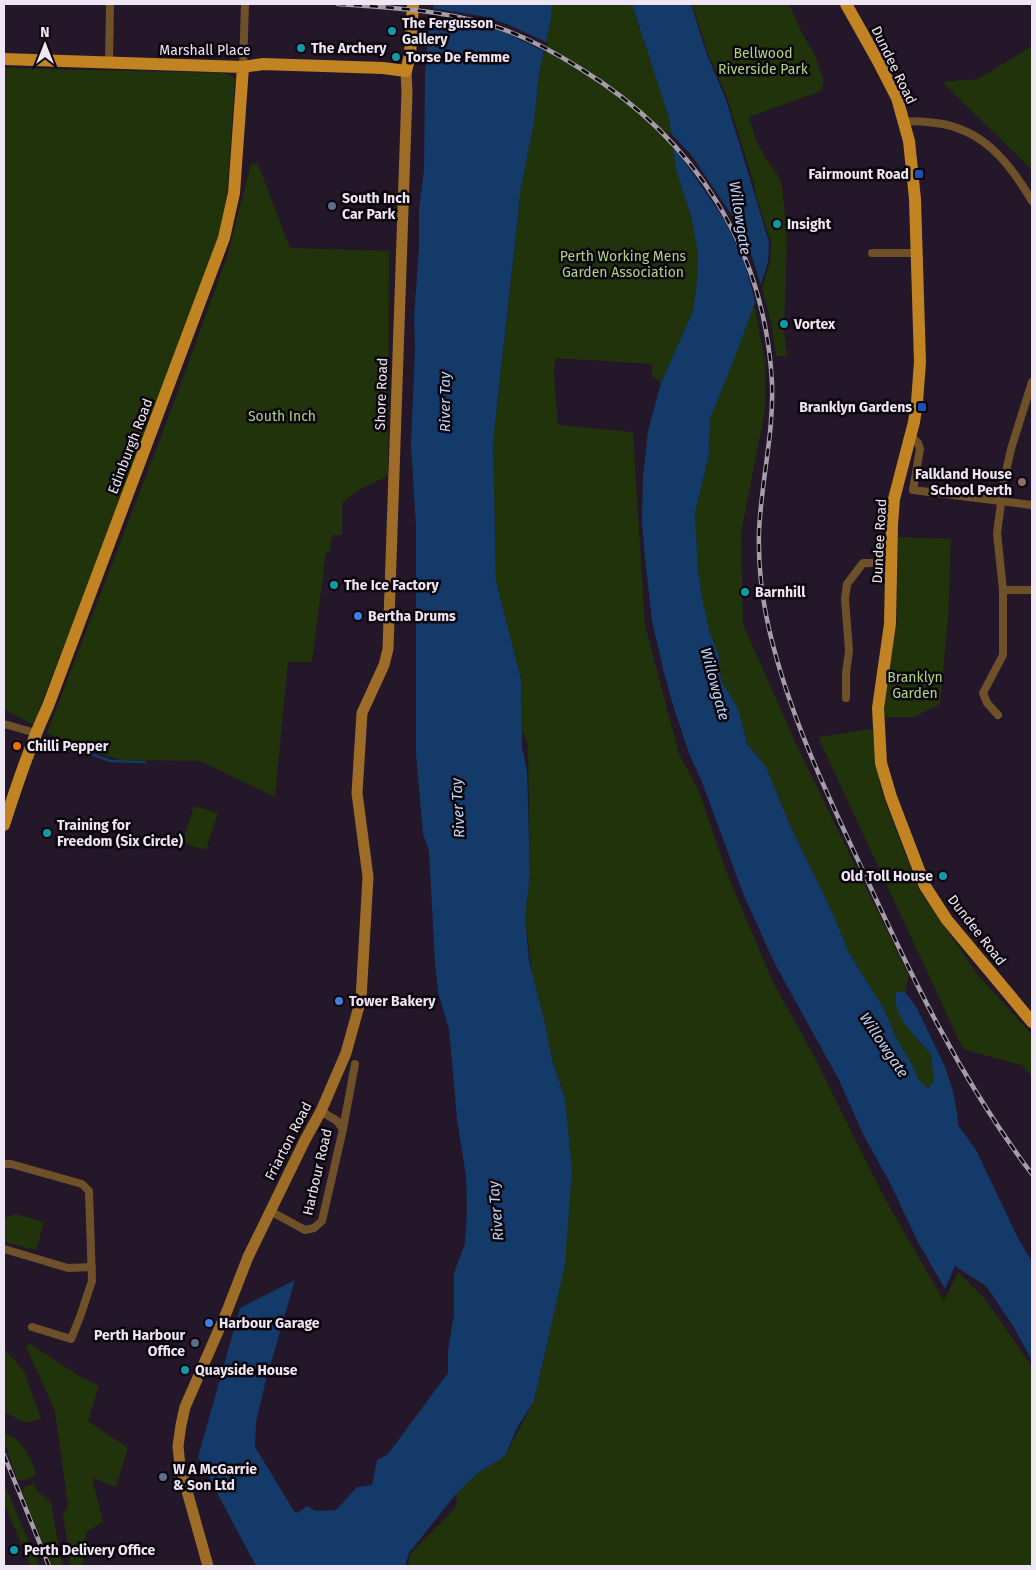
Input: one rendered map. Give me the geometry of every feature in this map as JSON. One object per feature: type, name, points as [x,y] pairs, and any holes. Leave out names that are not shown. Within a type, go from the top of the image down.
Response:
[{"type":"main road","points":[[406,71],[410,55],[413,4]]},
{"type":"main road","name":"Dundee Road","points":[[846,4],[897,98],[905,122],[913,167],[920,362],[918,402],[894,499],[890,624],[878,708],[878,729],[882,763],[891,797],[925,886],[947,920],[1032,1022]]},
{"type":"main road","name":"Marshall Place","points":[[4,59],[243,68],[263,64],[383,68],[406,71]]},
{"type":"main road","name":"Edinburgh Road","points":[[4,825],[21,772],[48,706],[224,238],[234,193],[243,68]]},
{"type":"street","points":[[110,4],[110,63]]},
{"type":"street","points":[[243,68],[245,4]]},
{"type":"street","name":"Shore Road","points":[[362,713],[384,665],[388,649],[407,92],[406,71]]},
{"type":"street","points":[[905,122],[919,121],[945,124],[968,131],[996,152],[1007,164],[1019,178],[1032,201]]},
{"type":"street","points":[[872,253],[917,253]]},
{"type":"street","points":[[998,715],[987,703],[983,694],[1003,655],[1002,590],[997,533],[1004,481],[1011,449],[1032,382]]},
{"type":"street","points":[[911,436],[918,443],[920,449],[913,490],[1032,506]]},
{"type":"street","points":[[846,698],[846,673],[849,651],[845,599],[847,584],[863,562],[892,563]]},
{"type":"street","points":[[1002,590],[1032,590]]},
{"type":"street","name":"Friarton Road","points":[[208,1566],[180,1466],[178,1446],[181,1425],[185,1407],[228,1311],[248,1257],[321,1111],[346,1052],[361,999],[368,877],[357,793],[362,713]]},
{"type":"street","points":[[4,724],[36,733]]},
{"type":"street","points":[[343,1129],[355,1064]]},
{"type":"street","name":"Harbour Road","points":[[270,1211],[305,1230],[314,1228],[322,1221],[343,1129],[337,1121],[321,1111]]},
{"type":"street","points":[[4,1164],[11,1164],[82,1184],[89,1191],[92,1281],[71,1339],[32,1327]]},
{"type":"street","points":[[4,1249],[68,1268],[92,1267]]},
{"type":"green space","name":"Perth Working Mens Garden Association","points":[[552,4],[632,4],[669,118],[676,170],[691,216],[698,253],[693,311],[661,383],[651,375],[653,364],[555,358],[554,374],[558,425],[633,432],[645,625],[679,754],[699,791],[728,876],[772,980],[814,1056],[885,1199],[944,1301],[958,1272],[986,1300],[1032,1367],[1032,1566],[408,1566],[410,1554],[457,1506],[456,1494],[478,1473],[505,1456],[534,1401],[565,1265],[565,1098],[552,1060],[532,973],[525,918],[530,873],[528,745],[522,730],[521,679],[496,581],[493,442],[521,187],[534,122],[539,73],[551,19]]},
{"type":"green space","name":"Bellwood Riverside Park","points":[[692,4],[789,4],[803,35],[814,53],[824,82],[821,91],[749,117],[756,140],[782,185],[787,238],[784,329],[787,356],[776,356],[772,327],[762,288],[770,262],[771,242],[728,100],[707,51]]},
{"type":"green space","points":[[1032,46],[1032,170],[942,82],[978,79]]},
{"type":"green space","points":[[4,68],[224,73],[235,78],[224,238],[33,725],[4,709]]},
{"type":"green space","name":"South Inch","points":[[251,164],[258,164],[290,248],[389,251],[388,476],[360,489],[342,503],[342,535],[332,535],[330,551],[326,552],[312,662],[288,662],[275,797],[200,761],[121,760],[82,748],[47,733],[167,421],[227,257]]},
{"type":"green space","points":[[754,305],[765,361],[765,410],[741,533],[743,624],[796,744],[909,976],[905,992],[896,993],[916,1038],[931,1055],[934,1081],[928,1088],[918,1079],[913,1066],[896,1038],[884,1009],[849,953],[833,914],[789,823],[766,768],[747,744],[738,708],[721,680],[719,655],[710,633],[703,602],[698,572],[695,513],[709,454],[710,419]]},
{"type":"green space","name":"Branklyn Garden","points":[[898,537],[951,539],[948,619],[940,704],[914,717],[881,717],[897,623]]},
{"type":"green space","points":[[872,729],[881,790],[919,890],[978,975],[1032,1035],[1032,1076],[1021,1065],[963,1049],[818,737]]},
{"type":"green space","points":[[194,806],[218,813],[206,850],[182,843]]},
{"type":"green space","points":[[16,1214],[44,1222],[36,1250],[4,1242],[4,1218]]},
{"type":"green space","points":[[29,1343],[81,1377],[99,1386],[88,1421],[128,1448],[116,1487],[92,1478],[103,1521],[86,1533],[83,1566],[71,1566],[63,1515],[68,1506],[55,1411],[26,1347]]},
{"type":"green space","points":[[4,1349],[24,1371],[41,1419],[26,1423],[8,1414],[4,1414]]},
{"type":"green space","points":[[4,1434],[16,1439],[24,1448],[36,1472],[35,1476],[22,1481],[17,1479],[4,1441]]},
{"type":"green space","points":[[4,1482],[39,1566],[31,1566],[4,1504]]},
{"type":"green space","points":[[34,1484],[37,1491],[51,1502],[63,1566],[52,1566],[22,1492],[25,1486]]},
{"type":"water","name":"River Tay","points":[[434,4],[552,4],[551,19],[539,73],[534,122],[521,187],[493,442],[496,581],[521,679],[522,747],[527,771],[530,873],[525,918],[529,961],[552,1060],[565,1098],[572,1170],[565,1265],[534,1401],[517,1428],[505,1456],[478,1473],[456,1494],[409,1553],[405,1566],[256,1566],[198,1457],[240,1308],[295,1280],[266,1380],[256,1422],[255,1447],[294,1511],[298,1513],[307,1506],[316,1511],[336,1510],[357,1487],[372,1485],[377,1460],[388,1454],[448,1373],[448,1351],[454,1314],[454,1273],[465,1244],[466,1176],[457,1119],[449,1029],[438,992],[429,851],[423,834],[416,753],[416,527],[411,444],[415,349],[414,316],[419,250],[419,208],[424,170],[425,74],[428,31]]},
{"type":"water","name":"Willowgate","points":[[632,4],[691,4],[706,52],[726,100],[769,242],[768,262],[754,305],[710,419],[709,454],[695,513],[698,572],[710,633],[719,655],[721,680],[738,708],[747,744],[766,767],[789,823],[833,914],[849,953],[884,1009],[896,1038],[913,1066],[918,1079],[928,1088],[934,1081],[931,1055],[903,1022],[896,1006],[896,992],[905,992],[917,1008],[945,1067],[953,1091],[958,1125],[976,1150],[1017,1236],[1032,1262],[1032,1360],[1013,1326],[986,1286],[955,1266],[945,1289],[918,1242],[889,1181],[863,1134],[839,1080],[775,964],[744,896],[702,782],[689,753],[673,705],[652,621],[642,522],[643,475],[648,431],[661,383],[693,311],[698,253],[691,216],[676,170],[669,118]]},
{"type":"pier","points":[[430,8],[481,16],[507,24],[548,43],[546,52],[504,32],[479,25],[428,16]]},
{"type":"pier","points":[[669,131],[692,156],[733,217],[753,259],[762,289],[756,305],[745,263],[725,221],[685,162],[671,146]]},
{"type":"waterway","points":[[44,738],[111,761],[145,762]]},
{"type":"railway","points":[[338,4],[413,10],[469,19],[512,33],[547,49],[622,97],[658,129],[690,164],[717,202],[739,243],[755,287],[766,334],[772,383],[772,402],[760,513],[759,556],[769,629],[787,692],[823,784],[920,990],[983,1103],[1032,1174]]},
{"type":"railway","points":[[4,1455],[49,1566]]},
{"type":"place","name":"The Fergusson Gallery","points":[[392,31]]},
{"type":"place","name":"The Archery","points":[[301,48]]},
{"type":"place","name":"Torse De Femme","points":[[396,57]]},
{"type":"place","name":"Fairmount Road","points":[[919,174]]},
{"type":"place","name":"South Inch Car Park","points":[[332,206]]},
{"type":"place","name":"Insight","points":[[777,224]]},
{"type":"place","name":"Vortex","points":[[784,324]]},
{"type":"place","name":"Branklyn Gardens","points":[[922,407]]},
{"type":"place","name":"Falkland House School Perth","points":[[1022,482]]},
{"type":"place","name":"The Ice Factory","points":[[334,585]]},
{"type":"place","name":"Barnhill","points":[[745,592]]},
{"type":"place","name":"Bertha Drums","points":[[358,616]]},
{"type":"place","name":"Chilli Pepper","points":[[17,746]]},
{"type":"place","name":"Training for Freedom (Six Circle)","points":[[47,833]]},
{"type":"place","name":"Old Toll House","points":[[943,876]]},
{"type":"place","name":"Tower Bakery","points":[[339,1001]]},
{"type":"place","name":"Harbour Garage","points":[[209,1323]]},
{"type":"place","name":"Perth Harbour Office","points":[[195,1343]]},
{"type":"place","name":"Quayside House","points":[[185,1370]]},
{"type":"place","name":"W A McGarrie & Son Ltd","points":[[163,1477]]},
{"type":"place","name":"Perth Delivery Office","points":[[14,1550]]}]
